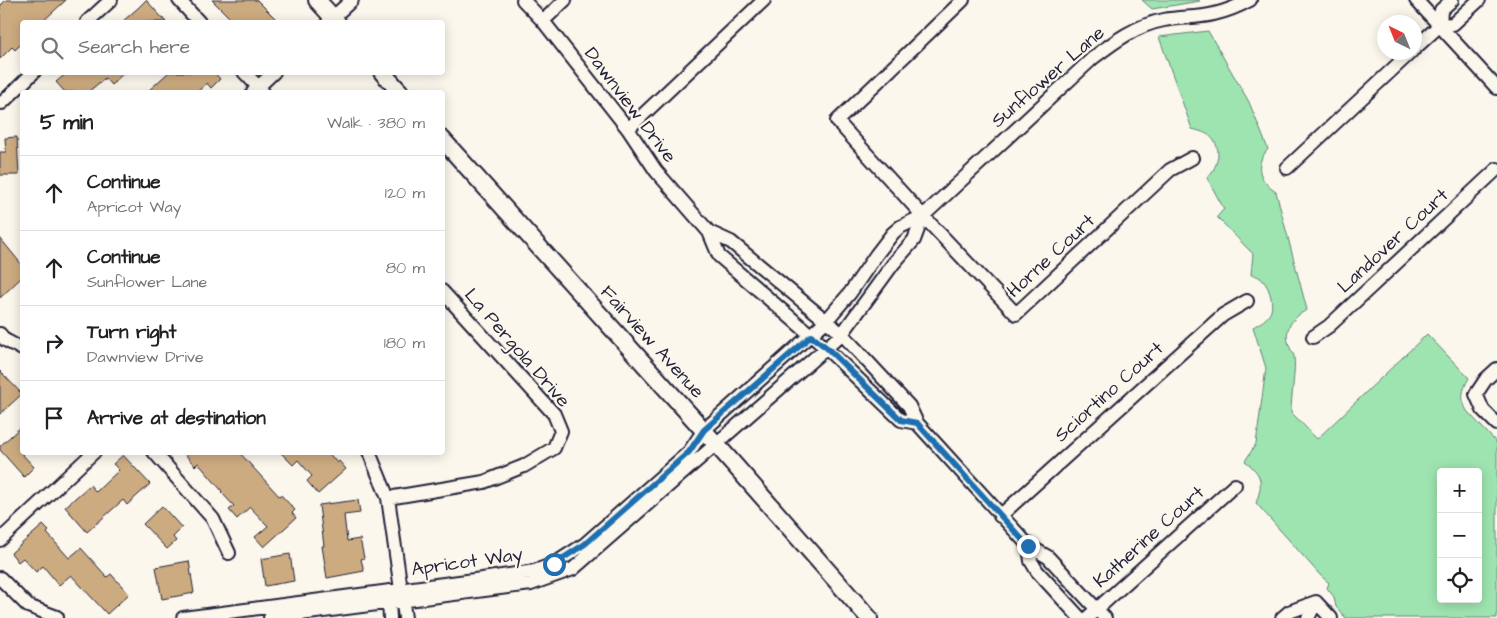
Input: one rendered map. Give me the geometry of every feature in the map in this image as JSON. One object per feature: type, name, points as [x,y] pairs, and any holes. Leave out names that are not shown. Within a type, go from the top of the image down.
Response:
[{"type":"street","points":[[89,20],[111,0]]},
{"type":"street","points":[[179,0],[197,20]]},
{"type":"street","points":[[317,0],[332,20]]},
{"type":"street","points":[[334,20],[352,0]]},
{"type":"street","name":"Dawnview Drive","points":[[522,0],[543,21],[628,129],[656,171],[709,232],[719,256],[827,348],[901,420],[917,423]]},
{"type":"street","points":[[543,21],[566,0]]},
{"type":"street","points":[[628,129],[764,0]]},
{"type":"street","points":[[922,216],[837,120],[963,0]]},
{"type":"street","name":"Sunflower Lane","points":[[704,430],[826,321],[850,293],[893,233],[900,227],[922,216],[1116,40],[1164,20],[1213,15],[1236,8],[1250,0]]},
{"type":"street","points":[[1416,0],[1497,88]]},
{"type":"street","points":[[1440,25],[1441,10],[1452,0]]},
{"type":"street","points":[[1422,42],[1440,25],[1453,24],[1479,0]]},
{"type":"street","points":[[1288,168],[1403,60]]},
{"type":"street","points":[[2,103],[31,75]]},
{"type":"street","points":[[246,75],[257,90]]},
{"type":"street","points":[[259,90],[271,75]]},
{"type":"street","points":[[385,75],[398,90]]},
{"type":"street","name":"Fairview Avenue","points":[[445,143],[704,430],[869,618]]},
{"type":"street","name":"Horne Court","points":[[922,216],[1016,314],[1170,170],[1192,158]]},
{"type":"street","name":"Landover Court","points":[[1313,337],[1330,326],[1497,169]]},
{"type":"street","name":"Sunflower Lane","points":[[716,444],[842,334],[893,264],[914,240],[922,216]]},
{"type":"street","name":"Dawnview Drive","points":[[709,232],[731,242],[842,334],[909,406],[917,423],[1000,516],[1028,546],[1048,557],[1096,615]]},
{"type":"street","name":"La Pergola Drive","points":[[388,498],[484,482],[524,466],[554,448],[561,430],[554,414],[445,294]]},
{"type":"street","name":"Sciortino Court","points":[[1000,516],[1223,315],[1246,301]]},
{"type":"street","points":[[0,334],[5,340],[20,348]]},
{"type":"street","points":[[1497,369],[1486,379],[1476,394],[1483,410],[1497,424]]},
{"type":"street","name":"Apricot Way","points":[[270,618],[397,598],[535,571],[554,564],[585,544],[689,452],[704,430]]},
{"type":"street","name":"Apricot Way","points":[[184,618],[531,584],[573,569],[716,444]]},
{"type":"street","points":[[0,540],[91,455]]},
{"type":"street","points":[[157,455],[213,519],[229,553]]},
{"type":"street","points":[[370,455],[388,498],[397,598],[405,618]]},
{"type":"street","name":"Katherine Court","points":[[1096,615],[1236,485]]},
{"type":"street","name":"Dawnview Drive","points":[[1028,546],[1031,561],[1037,571],[1080,618]]},
{"type":"street","points":[[0,578],[28,606],[58,618]]},
{"type":"street","points":[[390,618],[397,598]]},
{"type":"street","points":[[1282,618],[1289,612],[1316,602]]},
{"type":"street","points":[[1308,618],[1316,602]]},
{"type":"street","points":[[1316,602],[1331,618]]},
{"type":"green space","points":[[1142,0],[1199,0],[1200,1],[1152,9]]},
{"type":"green space","points":[[1208,31],[1249,102],[1268,149],[1261,160],[1260,170],[1262,178],[1276,192],[1307,310],[1297,316],[1290,324],[1287,334],[1289,346],[1294,356],[1291,412],[1317,439],[1427,334],[1469,378],[1463,394],[1465,407],[1497,443],[1497,618],[1346,618],[1336,607],[1334,597],[1327,588],[1329,583],[1256,503],[1260,490],[1260,480],[1255,471],[1245,461],[1256,444],[1266,368],[1253,327],[1270,314],[1272,307],[1271,297],[1268,287],[1262,280],[1251,275],[1253,254],[1217,217],[1224,209],[1207,178],[1217,162],[1218,150],[1216,144],[1207,134],[1192,129],[1159,37]]},
{"type":"building","points":[[6,0],[66,0],[44,20],[20,20],[20,45],[15,50],[12,47],[0,59],[0,6]]},
{"type":"building","points":[[146,0],[164,20],[124,20]]},
{"type":"building","points":[[212,0],[257,0],[277,20],[232,20]]},
{"type":"building","points":[[64,75],[122,75],[111,85],[105,78],[90,90],[63,90],[56,82]]},
{"type":"building","points":[[166,75],[217,75],[220,79],[211,88],[207,83],[199,90],[149,90]]},
{"type":"building","points":[[17,137],[19,175],[0,175],[0,152],[6,152],[5,138]]},
{"type":"building","points":[[0,238],[20,263],[20,279],[0,298]]},
{"type":"building","points":[[0,371],[20,392],[20,396],[0,414]]},
{"type":"building","points":[[20,428],[20,455],[23,455],[34,467],[24,477],[0,450],[0,446]]},
{"type":"building","points":[[123,455],[150,484],[127,505],[123,500],[87,532],[65,507],[90,485],[96,492],[119,470],[113,464]]},
{"type":"building","points":[[186,455],[242,455],[279,496],[281,495],[295,510],[292,513],[296,518],[264,547],[255,537],[268,526],[250,507],[237,519],[229,510],[234,506],[198,463],[195,466]]},
{"type":"building","points":[[283,455],[330,455],[337,463],[339,461],[346,469],[318,494],[307,481],[312,476],[298,460],[293,465]]},
{"type":"building","points":[[358,500],[360,513],[344,515],[347,541],[360,539],[364,558],[361,559],[364,571],[327,578],[319,505]]},
{"type":"building","points":[[162,506],[182,528],[173,537],[176,541],[167,549],[143,524]]},
{"type":"building","points":[[43,525],[49,531],[47,533],[69,558],[81,548],[107,577],[111,574],[129,594],[107,614],[71,575],[59,585],[43,566],[36,572],[23,558],[18,562],[11,553]]},
{"type":"building","points":[[290,554],[294,581],[265,586],[261,559]]},
{"type":"building","points":[[189,561],[194,593],[162,599],[156,567]]},
{"type":"route","points":[[554,564],[585,544],[689,452],[704,430],[811,336],[827,348],[901,420],[917,423],[1028,546]]}]
